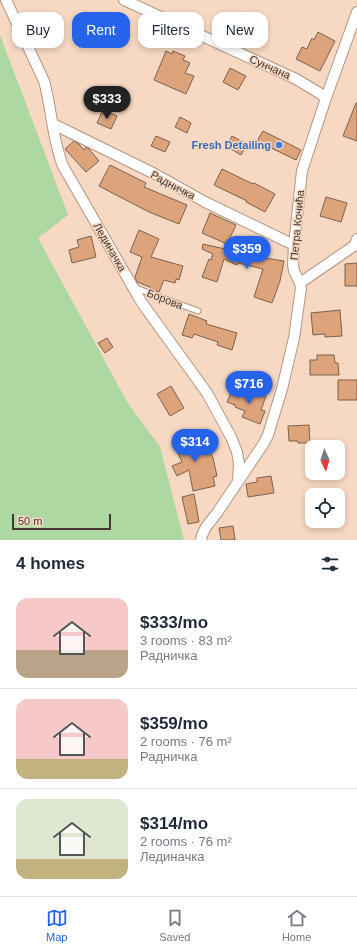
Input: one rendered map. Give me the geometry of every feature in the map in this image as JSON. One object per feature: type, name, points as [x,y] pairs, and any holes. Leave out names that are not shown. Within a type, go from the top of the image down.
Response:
[{"type":"street","name":"Лединачка","points":[[6,0],[44,81],[58,151],[63,166],[142,303],[207,393],[231,437],[237,452],[238,481]]},
{"type":"street","name":"Сунчана","points":[[124,0],[296,78],[326,98]]},
{"type":"street","name":"Петра Кочића","points":[[201,540],[206,528],[252,462],[266,439],[280,397],[294,338],[300,288],[300,283],[294,271],[294,245],[302,171],[357,12]]},
{"type":"street","name":"Радничка","points":[[53,124],[205,202],[294,245]]},
{"type":"street","points":[[300,283],[355,245],[357,239]]},
{"type":"lane","name":"Борова","points":[[132,286],[198,311]]},
{"type":"green space","points":[[0,35],[68,215],[38,238],[127,402],[160,447],[184,540],[0,540]]},
{"type":"building","points":[[318,32],[335,41],[320,71],[296,59],[302,47],[307,49],[312,38],[314,40]]},
{"type":"building","points":[[166,51],[172,54],[173,51],[185,56],[183,60],[190,63],[185,73],[194,76],[186,94],[154,80]]},
{"type":"building","points":[[230,68],[246,76],[238,90],[223,82]]},
{"type":"building","points":[[357,103],[357,141],[343,136]]},
{"type":"building","points":[[103,110],[117,116],[111,129],[97,123]]},
{"type":"building","points":[[180,117],[191,123],[187,133],[175,127]]},
{"type":"building","name":"Fresh Detailing","points":[[263,131],[301,150],[296,160],[257,141]]},
{"type":"building","points":[[156,136],[170,142],[165,152],[151,146]]},
{"type":"building","points":[[232,136],[247,144],[241,155],[226,146]]},
{"type":"building","points":[[74,141],[84,150],[86,147],[89,149],[99,161],[86,172],[65,149]]},
{"type":"building","points":[[110,165],[146,183],[144,187],[187,205],[179,224],[149,212],[99,186]]},
{"type":"building","points":[[222,169],[275,194],[265,212],[246,202],[247,201],[214,185]]},
{"type":"building","points":[[326,197],[347,203],[341,222],[320,216]]},
{"type":"building","points":[[210,213],[236,225],[227,244],[202,233]]},
{"type":"building","points":[[139,230],[159,239],[151,257],[183,266],[179,280],[176,279],[175,283],[164,280],[159,292],[137,282],[135,277],[142,257],[130,252]]},
{"type":"building","points":[[91,236],[96,257],[72,263],[69,250],[79,247],[77,240]]},
{"type":"building","points":[[203,244],[284,261],[280,281],[272,303],[254,297],[263,269],[238,263],[237,265],[224,259],[217,282],[202,277],[209,259],[211,260],[213,254],[202,249]]},
{"type":"building","points":[[357,263],[357,286],[345,286],[345,264]]},
{"type":"building","points":[[340,310],[342,336],[325,337],[325,334],[313,335],[311,313]]},
{"type":"building","points":[[189,314],[207,321],[206,324],[237,333],[232,350],[217,345],[218,342],[194,334],[192,338],[182,335]]},
{"type":"building","points":[[107,338],[113,347],[105,353],[98,343]]},
{"type":"building","points":[[317,355],[334,355],[335,363],[338,363],[339,375],[310,375],[310,360],[317,360]]},
{"type":"building","points":[[338,380],[357,380],[357,400],[338,400]]},
{"type":"building","points":[[171,386],[184,408],[170,416],[157,394]]},
{"type":"building","points":[[249,390],[266,396],[261,410],[265,411],[260,424],[242,417],[245,411],[227,402],[232,391],[246,396]]},
{"type":"building","points":[[309,425],[310,440],[305,440],[305,443],[289,441],[288,426]]},
{"type":"building","points":[[191,431],[196,442],[193,444],[198,455],[209,450],[213,458],[217,476],[213,477],[215,486],[193,491],[189,470],[177,476],[172,466],[182,462],[172,440]]},
{"type":"building","points":[[271,476],[274,493],[248,497],[246,484],[257,482],[257,478]]},
{"type":"building","points":[[194,494],[199,522],[188,524],[182,497]]},
{"type":"building","points":[[233,526],[235,540],[221,540],[219,528]]},
{"type":"place","name":"Fresh Detailing","points":[[279,145]]}]
